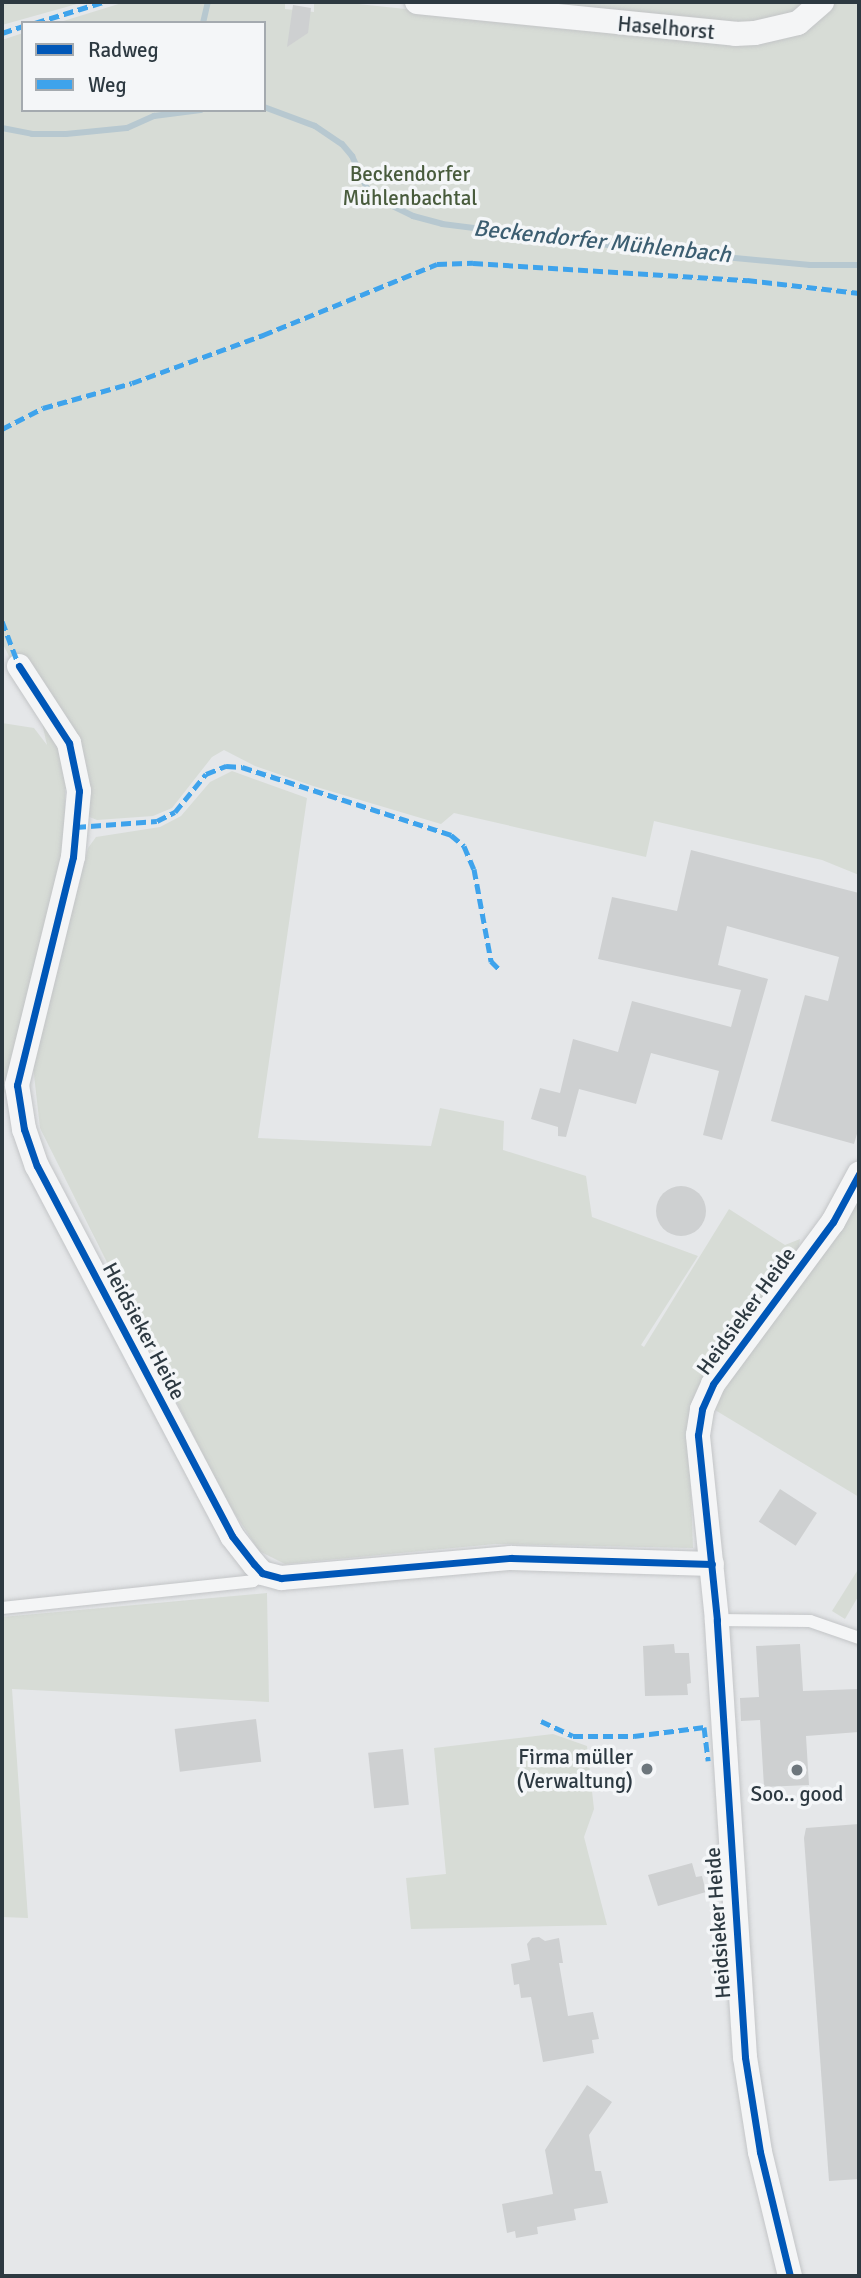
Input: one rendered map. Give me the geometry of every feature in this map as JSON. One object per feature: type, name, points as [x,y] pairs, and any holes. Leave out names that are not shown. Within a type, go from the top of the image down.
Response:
[{"type":"street","name":"Haselhorst","points":[[417,2],[735,34],[755,33],[798,23],[822,2]]},
{"type":"street","name":"Heidsieker Heide","points":[[19,666],[69,743],[79,791],[73,858],[17,1085],[24,1129],[37,1166],[232,1536],[262,1573]]},
{"type":"street","name":"Heidsieker Heide","points":[[790,2276],[760,2152],[745,2057],[718,1620],[698,1435],[702,1409],[713,1384],[833,1222],[859,1174]]},
{"type":"street","points":[[262,1573],[281,1578],[511,1558],[712,1563]]},
{"type":"lane","points":[[2,1608],[253,1581],[262,1573]]},
{"type":"lane","points":[[718,1620],[810,1621],[859,1637]]},
{"type":"green space","points":[[2,2],[84,2],[2,25]]},
{"type":"green space","name":"Beckendorfer Mühlenbachtal","points":[[125,2],[285,2],[285,9],[314,12],[314,2],[339,2],[702,40],[827,14],[835,2],[859,2],[859,875],[822,860],[654,821],[646,857],[454,813],[441,824],[313,786],[255,766],[224,750],[212,757],[172,808],[153,816],[97,820],[87,816],[85,790],[65,789],[65,874],[9,1093],[2,1092],[2,723],[34,728],[47,745],[42,723],[2,642],[2,40],[21,34],[21,112],[266,112],[266,21],[63,21]]},
{"type":"green space","points":[[504,2],[814,2],[811,6],[750,26]]},
{"type":"green space","points":[[232,771],[307,798],[258,1138],[431,1146],[440,1108],[504,1121],[503,1150],[586,1176],[592,1217],[698,1256],[641,1345],[644,1347],[729,1209],[785,1245],[800,1239],[797,1259],[689,1440],[693,1548],[495,1544],[285,1564],[259,1551],[224,1497],[40,1128],[33,1066],[88,848],[96,837],[160,827],[181,816],[210,782]]},
{"type":"green space","points":[[859,1187],[859,1497],[710,1407]]},
{"type":"green space","points":[[859,1568],[859,1595],[845,1619],[832,1611]]},
{"type":"green space","points":[[267,1593],[269,1702],[12,1689],[28,1918],[2,1917],[2,1617]]},
{"type":"green space","points":[[553,1734],[587,1746],[594,1809],[584,1837],[607,1925],[411,1929],[406,1878],[446,1874],[434,1748]]},
{"type":"building","points":[[293,5],[311,8],[308,33],[287,47]]},
{"type":"building","points":[[691,850],[859,893],[859,1127],[854,1144],[771,1121],[805,995],[828,1001],[839,957],[727,926],[718,965],[768,979],[722,1140],[703,1135],[719,1071],[651,1053],[636,1104],[579,1089],[566,1137],[558,1136],[558,1127],[531,1119],[540,1088],[560,1093],[573,1039],[618,1052],[632,1001],[731,1027],[741,990],[598,959],[612,897],[677,911]]},
{"type":"building","points":[[681,1186],[699,1193],[706,1211],[699,1229],[681,1236],[663,1229],[656,1211],[663,1193]]},
{"type":"building","points":[[780,1489],[817,1513],[796,1546],[759,1522]]},
{"type":"building","points":[[674,1644],[675,1653],[689,1653],[691,1683],[687,1684],[688,1695],[645,1696],[643,1646]]},
{"type":"building","points":[[800,1644],[803,1691],[859,1689],[859,1732],[806,1736],[809,1785],[764,1787],[760,1720],[741,1721],[740,1698],[759,1697],[756,1646]]},
{"type":"building","points":[[256,1719],[261,1762],[180,1772],[175,1729]]},
{"type":"building","points":[[403,1749],[409,1805],[374,1808],[368,1753]]},
{"type":"building","points":[[859,1824],[859,2179],[829,2181],[804,1838],[806,1828]]},
{"type":"building","points":[[692,1863],[696,1877],[702,1876],[706,1892],[658,1906],[648,1875]]},
{"type":"building","points":[[539,1937],[545,1941],[559,1938],[563,1963],[559,1963],[568,2016],[593,2012],[599,2039],[592,2040],[594,2053],[543,2062],[531,1997],[521,1998],[519,1984],[514,1985],[511,1964],[530,1960],[527,1944],[532,1938]]},
{"type":"building","points":[[587,2085],[612,2102],[589,2135],[595,2171],[601,2171],[608,2203],[574,2209],[576,2220],[537,2227],[538,2234],[516,2238],[515,2231],[507,2233],[502,2204],[553,2194],[545,2150]]},
{"type":"waterway","points":[[203,21],[208,2]]},
{"type":"waterway","name":"Beckendorfer Mühlenbach","points":[[266,108],[315,126],[342,144],[352,156],[370,195],[413,216],[442,224],[649,250],[810,265],[859,265]]},
{"type":"waterway","name":"Beckendorfer Mühlenbach","points":[[2,128],[32,134],[66,134],[127,128],[154,116],[185,112]]},
{"type":"marked path","points":[[41,21],[103,2]]},
{"type":"marked path","points":[[2,33],[21,27]]},
{"type":"marked path","points":[[2,429],[43,408],[132,383],[263,335],[437,264],[473,263],[747,280],[859,293]]},
{"type":"marked path","points":[[2,621],[19,666]]},
{"type":"marked path","points":[[76,827],[157,821],[175,812],[206,774],[226,766],[242,767],[451,835],[464,846],[474,869],[491,961],[501,971]]},
{"type":"marked path","points":[[541,1721],[573,1736],[634,1736],[704,1727],[708,1761]]},
{"type":"cycle path","points":[[19,666],[69,743],[79,791],[73,857],[17,1085],[24,1129],[37,1166],[232,1536],[262,1573],[281,1578],[511,1558],[712,1564]]},
{"type":"cycle path","points":[[790,2276],[760,2152],[745,2057],[717,1620],[698,1435],[702,1409],[713,1384],[833,1222],[859,1174]]},
{"type":"place","name":"Firma müller (Verwaltung)","points":[[647,1769]]},
{"type":"place","name":"Soo.. good","points":[[797,1770]]}]
